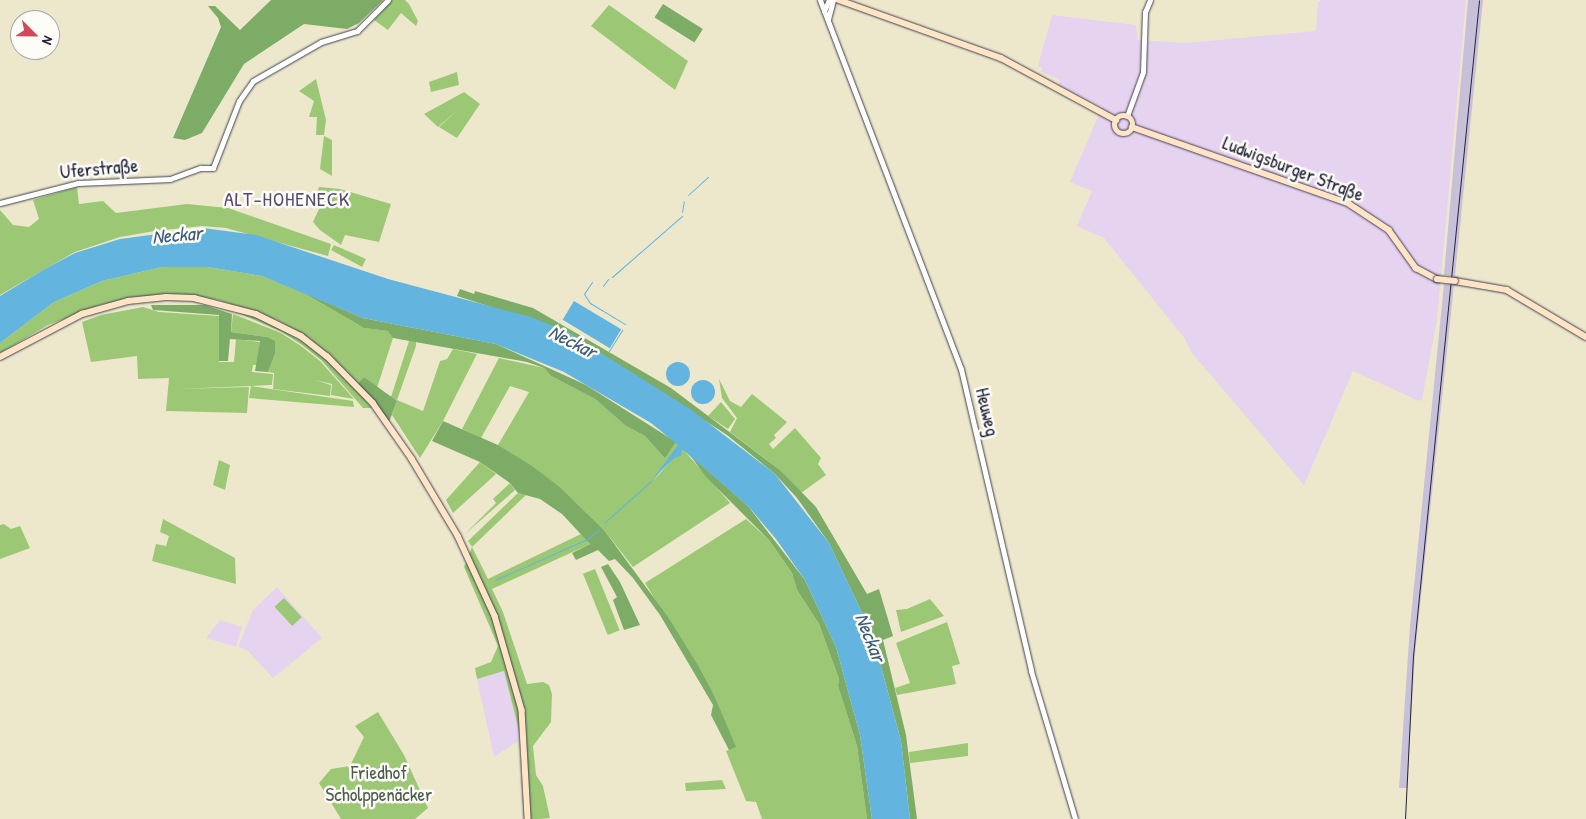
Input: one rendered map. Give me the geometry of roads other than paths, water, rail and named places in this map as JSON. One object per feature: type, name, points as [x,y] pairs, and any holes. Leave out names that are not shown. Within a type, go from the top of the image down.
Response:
[{"type":"main road","points":[[838,0],[1007,60],[1116,120],[1127,116],[1132,127],[1127,133],[1120,132],[1115,127],[1116,120]]},
{"type":"main road","name":"Ludwigsburger Straße","points":[[1132,127],[1348,203],[1389,230],[1416,268],[1437,279],[1507,290],[1586,337]]},
{"type":"main road","points":[[0,357],[56,326],[96,309],[128,301],[166,297],[203,300],[256,314],[301,336],[328,356],[373,403],[412,458],[458,536],[495,616],[522,710],[528,819]]},
{"type":"street","name":"Uferstraße","points":[[0,203],[78,183],[170,179],[200,168],[210,169],[215,164],[239,102],[253,81],[321,42],[357,31],[388,0]]},
{"type":"street","name":"Heuweg","points":[[820,0],[961,369],[1031,671],[1075,819]]},
{"type":"street","points":[[824,11],[829,0]]},
{"type":"street","points":[[828,24],[828,15],[833,0]]},
{"type":"street","points":[[1127,116],[1143,72],[1145,12],[1150,0]]},
{"type":"water","name":"Neckar","points":[[203,228],[256,235],[388,279],[531,317],[566,331],[690,409],[775,474],[829,543],[873,636],[901,741],[910,819],[872,819],[860,735],[836,647],[805,580],[776,539],[748,506],[682,449],[681,456],[674,458],[652,480],[678,445],[651,423],[564,372],[496,344],[363,318],[262,276],[208,267],[162,267],[102,281],[54,302],[0,343],[0,296],[45,269],[75,253],[120,239]]},
{"type":"water","points":[[574,301],[621,329],[610,348],[563,320]]},
{"type":"water","points":[[678,362],[687,365],[690,374],[687,383],[678,386],[669,383],[666,374],[669,365]]},
{"type":"water","points":[[703,380],[712,383],[715,392],[712,401],[703,404],[694,401],[691,392],[694,383]]},
{"type":"waterway","points":[[688,195],[708,177]]},
{"type":"waterway","points":[[682,212],[684,201]]},
{"type":"waterway","points":[[612,277],[682,216]]},
{"type":"waterway","points":[[603,286],[608,279]]},
{"type":"waterway","points":[[592,282],[584,294],[590,303],[625,324]]},
{"type":"waterway","points":[[609,351],[622,330]]},
{"type":"waterway","points":[[604,523],[652,480]]},
{"type":"waterway","points":[[495,580],[587,539],[600,529]]},
{"type":"railway","points":[[1405,819],[1413,656],[1479,0]]},
{"type":"district","name":"ALT-HOHENECK","points":[[287,198]]},
{"type":"park label","name":"Friedhof Scholppenäcker","points":[[379,784]]}]
